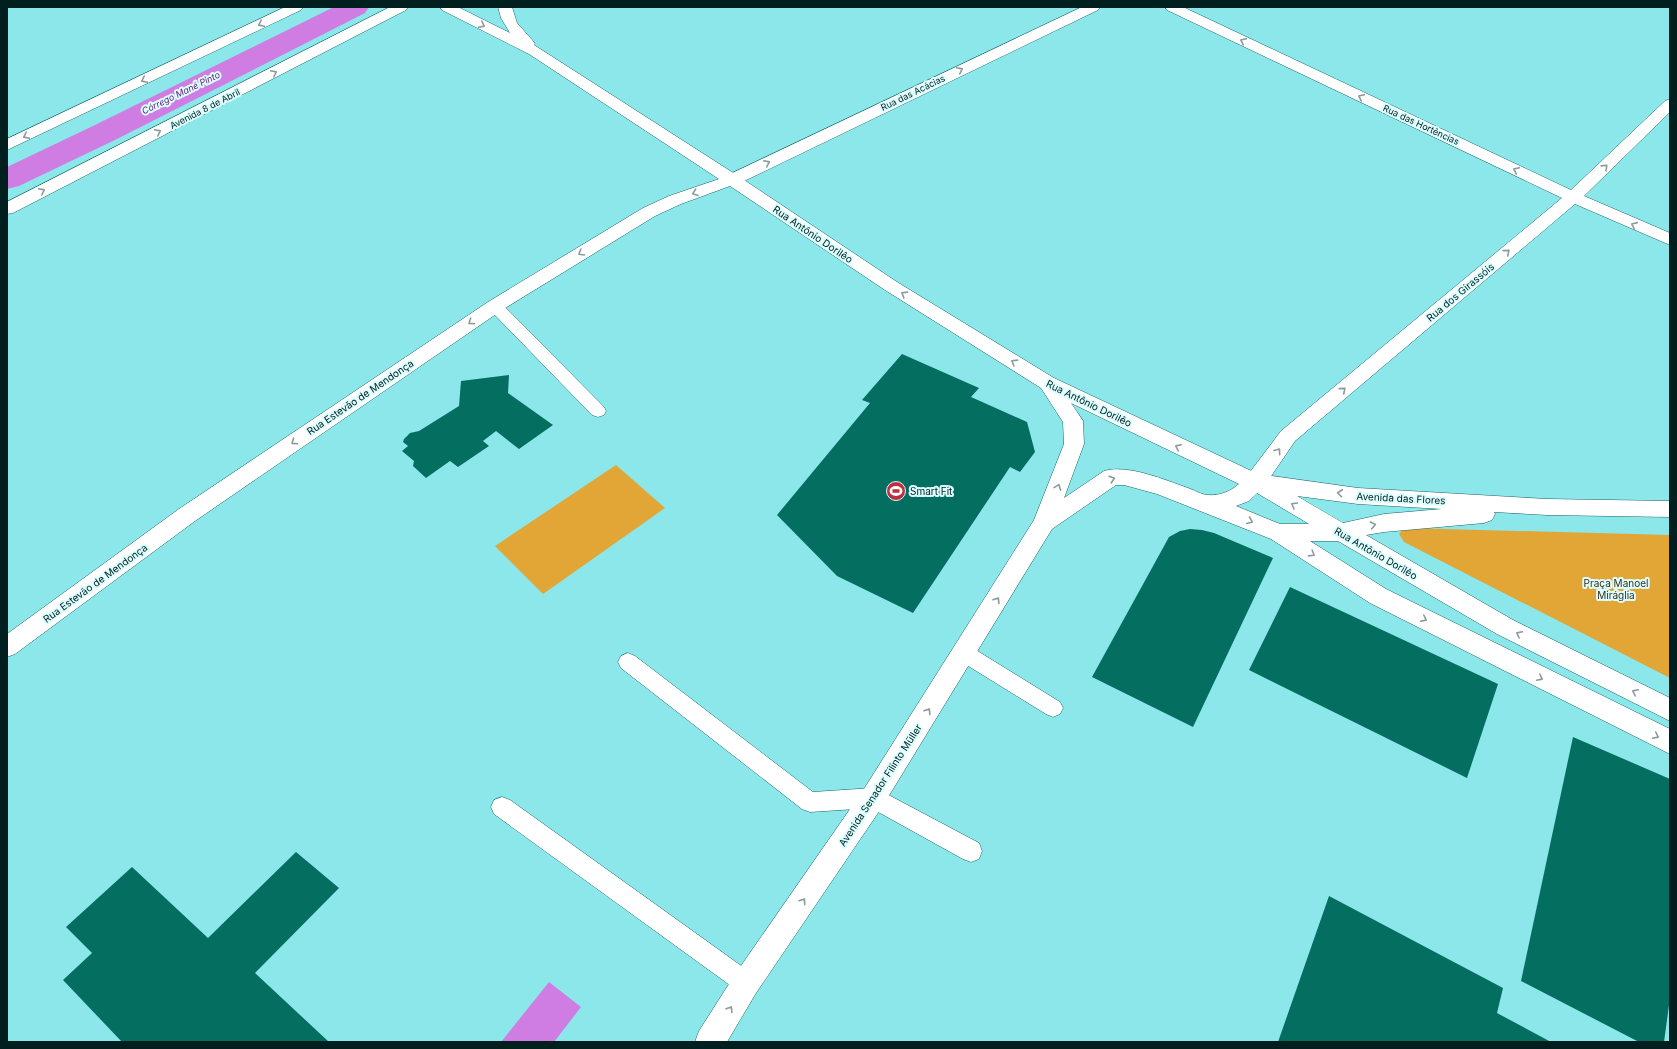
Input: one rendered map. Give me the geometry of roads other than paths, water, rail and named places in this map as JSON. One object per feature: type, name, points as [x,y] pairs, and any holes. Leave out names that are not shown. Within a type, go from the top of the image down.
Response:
[{"type":"street","points":[[7,145],[296,7]]},
{"type":"street","name":"Avenida 8 de Abril","points":[[7,209],[397,9],[408,7]]},
{"type":"street","name":"Rua Antônio Dorilêo","points":[[447,7],[534,51],[891,286],[1048,383],[1255,482],[1504,627],[1670,710]]},
{"type":"street","name":"Rua Antônio Dorilêo","points":[[505,7],[507,18],[514,30],[534,51]]},
{"type":"street","name":"Rua das Acácias","points":[[732,180],[1093,7]]},
{"type":"street","name":"Rua das Hortências","points":[[1172,7],[1573,197],[1670,240]]},
{"type":"street","name":"Rua dos Girassóis","points":[[1207,504],[1227,501],[1241,496],[1255,482],[1288,436],[1573,197],[1670,104]]},
{"type":"street","name":"Rua Estevão de Mendonça","points":[[7,647],[187,515],[494,306],[649,212],[675,200],[732,180]]},
{"type":"street","name":"Avenida Senador Filinto Müller","points":[[710,1042],[746,983],[873,798],[1044,523],[1074,444],[1073,421],[1048,383]]},
{"type":"street","name":"Avenida Senador Filinto Müller","points":[[1044,523],[1112,477],[1124,477],[1161,487],[1207,504]]},
{"type":"street","name":"Avenida das Flores","points":[[1255,482],[1358,496],[1547,507],[1670,509]]},
{"type":"street","points":[[1207,504],[1279,533],[1378,596],[1670,742]]},
{"type":"street","name":"Avenida das Flores","points":[[1279,533],[1340,532],[1384,523],[1547,507]]},
{"type":"lane","points":[[494,306],[598,411]]},
{"type":"lane","points":[[964,653],[1053,708]]},
{"type":"lane","points":[[628,662],[810,802],[873,798],[971,851]]},
{"type":"lane","points":[[502,807],[746,983]]},
{"type":"waterway","name":"Córrego Mané Pinto","points":[[7,179],[106,132],[355,7]]},
{"type":"place","name":"Smart Fit","points":[[896,491]]},
{"type":"park label","name":"Praça Manoel Miráglia","points":[[1616,588]]}]
